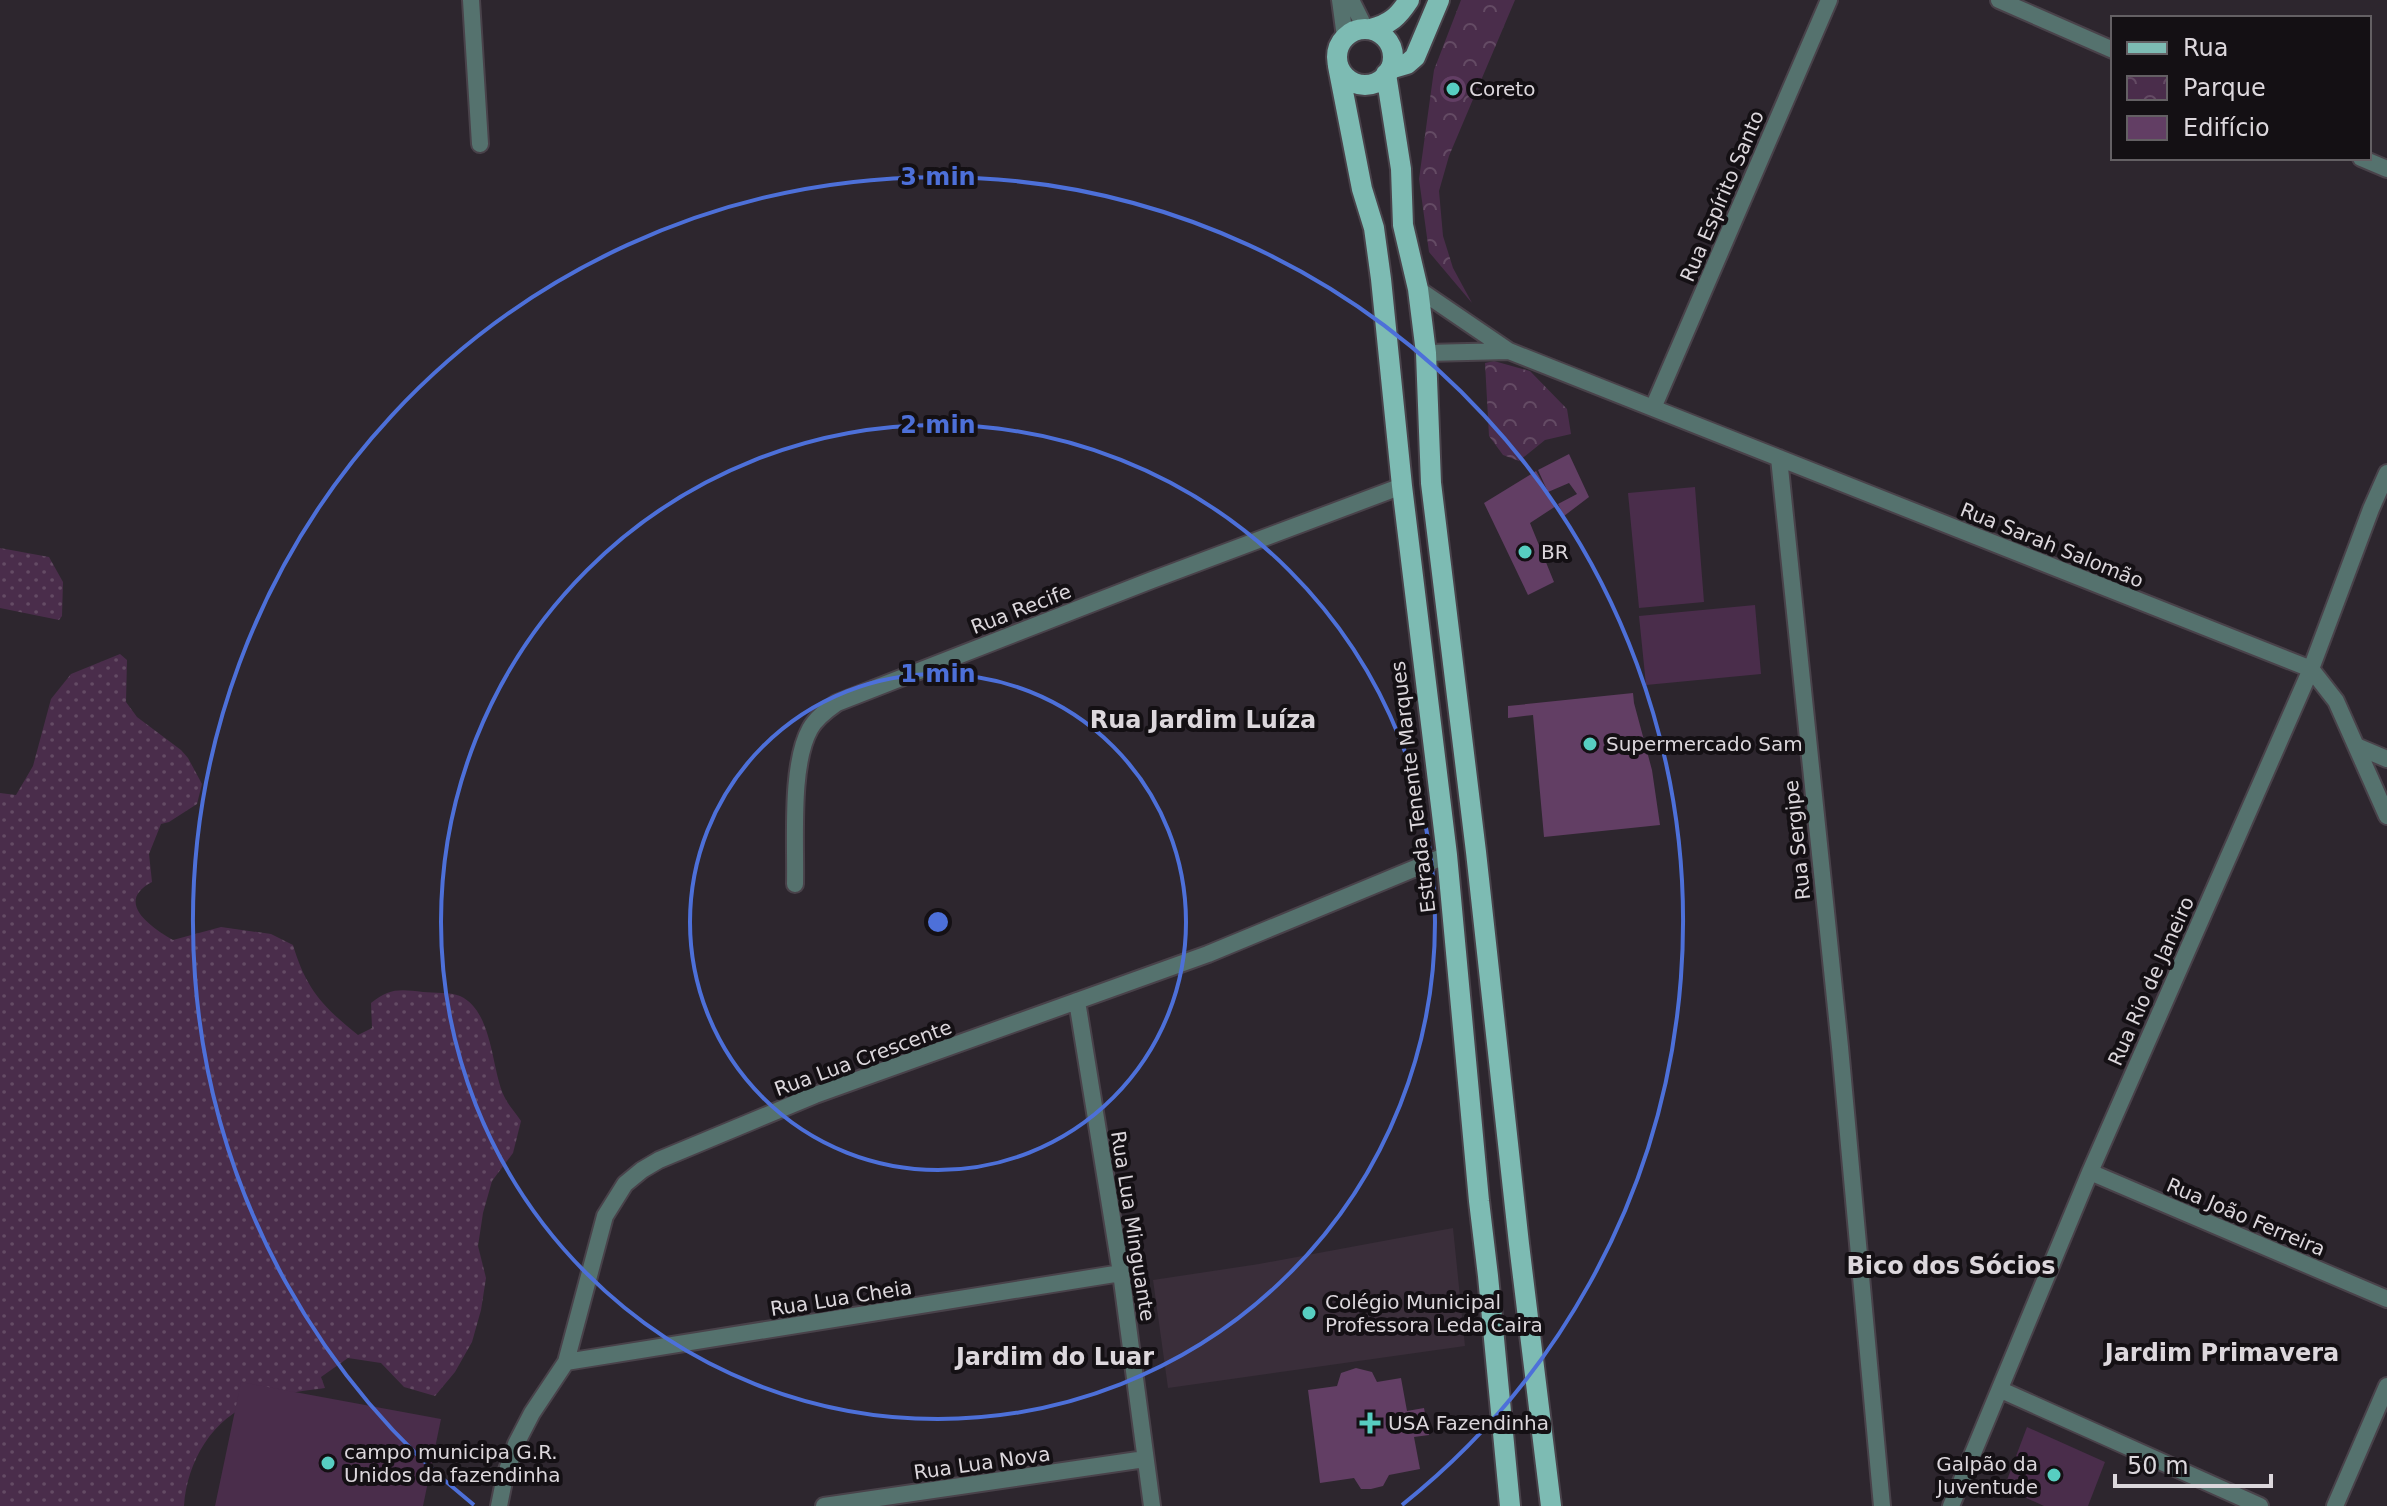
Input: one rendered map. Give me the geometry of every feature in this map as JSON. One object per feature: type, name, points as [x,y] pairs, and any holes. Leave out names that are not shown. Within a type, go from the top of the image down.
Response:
[{"type":"main road","points":[[1409,0],[1399,16],[1385,25],[1354,30],[1345,37],[1337,56],[1338,66],[1348,79],[1356,83],[1372,83],[1388,71],[1407,64],[1415,57],[1439,0]]},
{"type":"main road","points":[[1368,29],[1386,39],[1391,48],[1392,63],[1388,71],[1401,169],[1403,225],[1418,289],[1426,353],[1431,483],[1551,1506]]},
{"type":"main road","name":"Estrada Tenente Marques","points":[[1338,66],[1362,189],[1374,228],[1381,279],[1402,486],[1447,855],[1510,1506]]},
{"type":"main road","points":[[1381,279],[1390,295],[1396,345],[1399,349],[1426,353]]},
{"type":"street","points":[[471,0],[480,144]]},
{"type":"street","points":[[1340,0],[1345,37]]},
{"type":"street","points":[[1351,0],[1368,29]]},
{"type":"street","name":"Rua Espírito Santo","points":[[1653,408],[1829,0]]},
{"type":"street","points":[[1999,0],[2111,49]]},
{"type":"street","points":[[2366,160],[2387,169]]},
{"type":"street","points":[[1418,289],[1509,351],[1779,458]]},
{"type":"street","points":[[1426,353],[1509,351]]},
{"type":"street","name":"Rua Sarah Salomão","points":[[1779,458],[2311,669]]},
{"type":"street","name":"Rua Sergipe","points":[[1779,458],[1840,1047],[1882,1506]]},
{"type":"street","name":"Rua Rio de Janeiro","points":[[1951,1506],[2090,1172],[2311,669],[2387,473]]},
{"type":"street","name":"Rua Recife","points":[[795,884],[797,782],[802,750],[810,728],[837,703],[1402,486]]},
{"type":"street","points":[[2311,669],[2336,701],[2387,816]]},
{"type":"street","points":[[2356,746],[2387,759]]},
{"type":"street","name":"Rua Lua Crescente","points":[[499,1506],[516,1444],[532,1413],[566,1362],[605,1216],[625,1184],[642,1170],[659,1160],[815,1095],[1208,954],[1447,855]]},
{"type":"street","name":"Rua Lua Minguante","points":[[1077,1001],[1121,1273],[1152,1506]]},
{"type":"street","name":"Rua João Ferreira","points":[[2090,1172],[2387,1299]]},
{"type":"street","name":"Rua Lua Cheia","points":[[566,1362],[1121,1273]]},
{"type":"street","points":[[2335,1506],[2387,1386]]},
{"type":"street","points":[[2001,1390],[2260,1506]]},
{"type":"street","name":"Rua Lua Nova","points":[[824,1506],[1145,1459]]},
{"type":"shaded area","name":"Colégio Municipal Professora Leda Caira","points":[[1453,1228],[1465,1346],[1168,1388],[1153,1280]]},
{"type":"green space","points":[[1461,0],[1515,0],[1449,156],[1439,191],[1443,236],[1453,268],[1472,303],[1429,252],[1419,179],[1434,70]]},
{"type":"green space","points":[[1494,361],[1530,371],[1567,409],[1571,434],[1545,440],[1519,461],[1503,455],[1489,436],[1485,363]]},
{"type":"green space","points":[[1695,487],[1704,602],[1639,608],[1628,493]]},
{"type":"green space","points":[[0,548],[49,557],[63,582],[62,616],[59,620],[0,608]]},
{"type":"green space","points":[[1755,605],[1761,674],[1646,685],[1639,616]]},
{"type":"green space","points":[[120,654],[127,660],[126,702],[137,717],[181,750],[202,784],[197,804],[161,824],[149,854],[152,882],[136,898],[140,914],[173,940],[221,927],[271,934],[293,945],[317,996],[358,1035],[372,1028],[371,1003],[389,992],[408,990],[460,996],[471,1003],[479,1014],[490,1041],[504,1096],[521,1121],[513,1153],[492,1181],[483,1213],[478,1246],[486,1278],[472,1342],[455,1372],[435,1396],[404,1387],[381,1363],[348,1358],[321,1377],[325,1388],[258,1401],[228,1417],[205,1442],[197,1457],[190,1473],[184,1506],[0,1506],[0,793],[16,795],[33,766],[51,699],[71,674]]},
{"type":"green space","name":"campo municipa G.R. Unidos da fazendinha","points":[[241,1382],[441,1419],[423,1506],[215,1506]]},
{"type":"green space","name":"Galpão da Juventude","points":[[2027,1427],[2105,1462],[2088,1506],[2044,1506],[2004,1488]]},
{"type":"building","name":"Coreto","points":[[1453,76],[1462,80],[1466,89],[1462,98],[1453,102],[1444,98],[1440,89],[1444,80]]},
{"type":"building","name":"BR","points":[[1569,454],[1589,497],[1564,516],[1558,504],[1577,494],[1569,483],[1548,492],[1556,506],[1530,523],[1554,582],[1528,595],[1484,503],[1536,471],[1547,490],[1538,470]]},
{"type":"building","name":"Supermercado Sam","points":[[1633,693],[1652,770],[1660,825],[1544,837],[1533,715],[1508,718],[1508,706]]},
{"type":"building","name":"USA Fazendinha","points":[[1356,1368],[1372,1372],[1377,1382],[1401,1378],[1407,1411],[1424,1408],[1429,1435],[1414,1437],[1420,1469],[1389,1475],[1383,1486],[1371,1489],[1361,1489],[1354,1478],[1320,1483],[1308,1390],[1337,1386],[1341,1373]]},
{"type":"place","name":"Coreto","points":[[1453,89]]},
{"type":"place","name":"BR","points":[[1525,552]]},
{"type":"place","name":"Supermercado Sam","points":[[1590,744]]},
{"type":"place","name":"Colégio Municipal Professora Leda Caira","points":[[1309,1313]]},
{"type":"place","name":"USA Fazendinha","points":[[1370,1423]]},
{"type":"place","name":"campo municipa G.R. Unidos da fazendinha","points":[[328,1463]]},
{"type":"place","name":"Galpão da Juventude","points":[[2054,1475]]},
{"type":"district","name":"Rua Jardim Luíza","points":[[1203,720]]},
{"type":"district","name":"Bico dos Sócios","points":[[1951,1266]]},
{"type":"district","name":"Jardim Primavera","points":[[2222,1353]]},
{"type":"district","name":"Jardim do Luar","points":[[1055,1357]]}]
